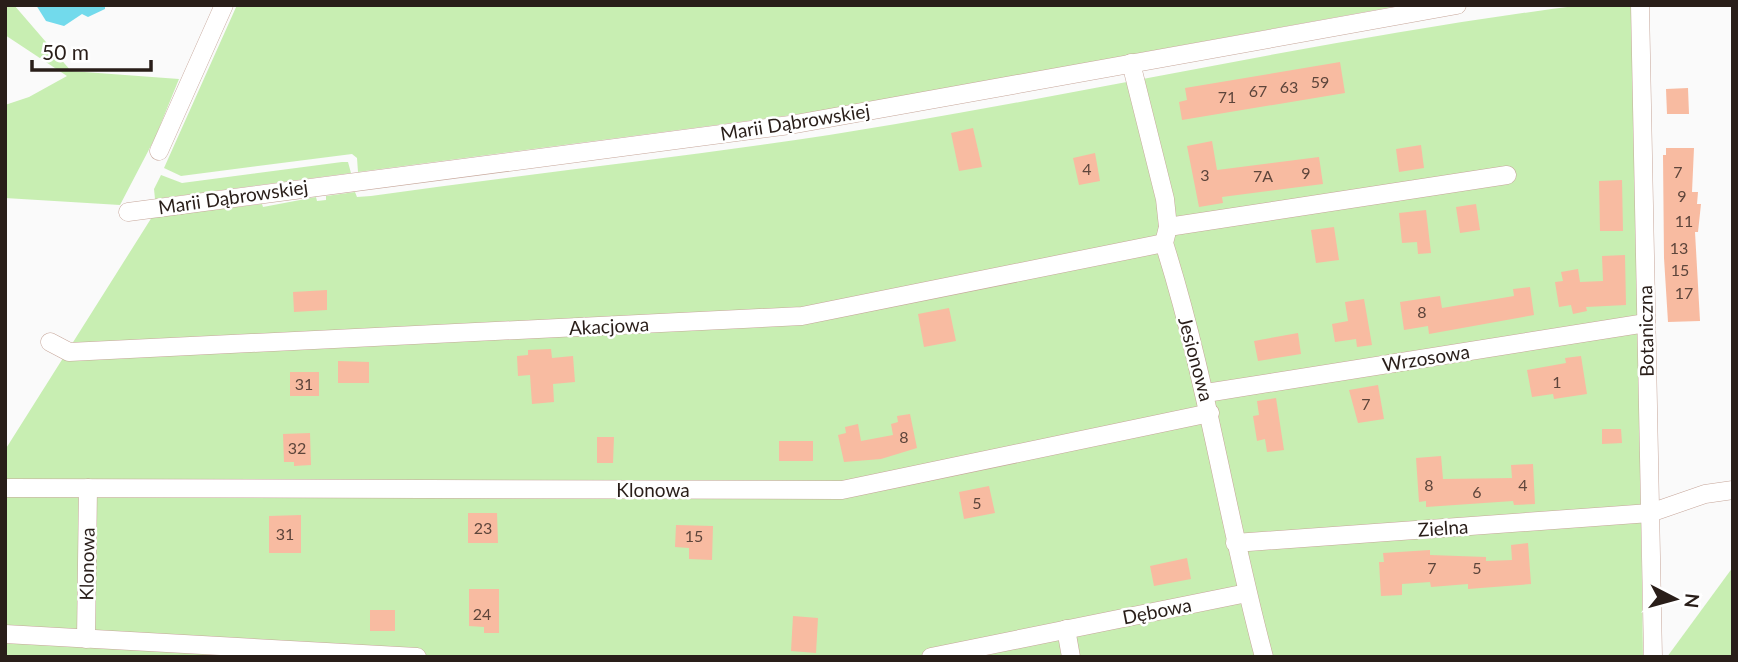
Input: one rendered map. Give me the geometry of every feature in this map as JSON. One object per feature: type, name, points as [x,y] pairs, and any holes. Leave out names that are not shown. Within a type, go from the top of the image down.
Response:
[{"type":"street","points":[[159,151],[224,5]]},
{"type":"street","name":"Marii Dąbrowskiej","points":[[128,212],[790,125],[1457,5]]},
{"type":"street","name":"Botaniczna","points":[[1640,5],[1653,657]]},
{"type":"street","name":"Jesionowa","points":[[1131,63],[1165,199],[1166,235],[1206,393],[1235,543],[1264,657]]},
{"type":"street","name":"Akacjowa","points":[[50,342],[69,352],[802,316],[1166,235],[1507,175]]},
{"type":"street","name":"Wrzosowa","points":[[1206,393],[1646,323]]},
{"type":"street","name":"Klonowa","points":[[5,488],[842,490],[1210,414]]},
{"type":"street","name":"Klonowa","points":[[86,639],[88,488]]},
{"type":"street","name":"Zielna","points":[[1235,543],[1650,513],[1705,494],[1733,490]]},
{"type":"street","name":"Dębowa","points":[[931,657],[1247,593]]},
{"type":"street","points":[[1066,629],[1071,657]]},
{"type":"street","points":[[5,635],[417,657]]},
{"type":"green space","points":[[5,5],[14,5],[71,71],[179,79],[155,138],[120,205],[5,198],[5,105],[29,97],[67,76],[5,35]]},
{"type":"green space","points":[[237,5],[1403,5],[822,111],[358,172],[357,158],[352,154],[181,176],[164,168]]},
{"type":"green space","points":[[1583,5],[1634,5],[1643,657],[5,657],[5,450],[152,217],[262,204],[263,207],[316,197],[317,201],[326,200],[326,196],[355,192],[357,197],[371,196],[765,144],[982,109],[1411,30]]},
{"type":"green space","points":[[348,162],[351,173],[155,199],[154,189],[161,175],[182,183]]},
{"type":"green space","points":[[1733,567],[1733,657],[1667,657]]},
{"type":"water","points":[[36,5],[105,5],[105,9],[88,17],[82,14],[64,26],[46,21]]},
{"type":"building","points":[[1340,62],[1345,93],[1182,120],[1179,102],[1187,100],[1185,88]]},
{"type":"building","points":[[1688,88],[1689,114],[1667,114],[1666,89]]},
{"type":"building","points":[[973,128],[982,167],[959,171],[951,133]]},
{"type":"building","points":[[1212,141],[1217,170],[1319,157],[1323,184],[1222,197],[1223,203],[1199,207],[1187,146]]},
{"type":"building","points":[[1421,145],[1424,168],[1399,172],[1396,149]]},
{"type":"building","points":[[1666,148],[1694,148],[1692,192],[1698,192],[1697,204],[1701,204],[1698,232],[1695,232],[1700,321],[1668,322],[1664,258],[1663,155],[1666,155]]},
{"type":"building","points":[[1095,153],[1100,181],[1079,185],[1073,158]]},
{"type":"building","points":[[1622,180],[1623,231],[1600,231],[1599,181]]},
{"type":"building","points":[[1476,204],[1480,230],[1460,233],[1456,207]]},
{"type":"building","points":[[1426,210],[1431,253],[1418,254],[1417,242],[1402,243],[1399,213]]},
{"type":"building","points":[[1334,227],[1339,260],[1316,263],[1311,230]]},
{"type":"building","points":[[1625,255],[1626,305],[1586,307],[1587,311],[1573,314],[1571,305],[1559,307],[1555,282],[1563,281],[1561,272],[1578,269],[1580,282],[1603,281],[1602,256]]},
{"type":"building","points":[[1530,287],[1534,315],[1429,334],[1428,326],[1404,330],[1400,302],[1440,296],[1442,308],[1514,296],[1513,289]]},
{"type":"building","points":[[327,290],[327,310],[294,312],[293,292]]},
{"type":"building","points":[[1364,299],[1372,345],[1357,347],[1356,339],[1335,342],[1332,324],[1348,321],[1345,302]]},
{"type":"building","points":[[949,308],[956,341],[924,347],[918,314]]},
{"type":"building","points":[[1298,333],[1301,354],[1258,361],[1254,341]]},
{"type":"building","points":[[551,349],[552,358],[573,356],[575,382],[553,384],[554,402],[532,404],[530,375],[518,376],[517,356],[528,355],[528,350]]},
{"type":"building","points":[[1581,356],[1587,394],[1554,399],[1553,394],[1532,397],[1527,370],[1566,363],[1565,358]]},
{"type":"building","points":[[338,361],[369,362],[369,383],[338,383]]},
{"type":"building","points":[[290,372],[319,372],[319,396],[290,396]]},
{"type":"building","points":[[1378,385],[1384,419],[1358,423],[1349,390]]},
{"type":"building","points":[[1276,398],[1284,450],[1267,452],[1265,439],[1257,441],[1253,416],[1259,415],[1257,401]]},
{"type":"building","points":[[910,414],[917,448],[881,459],[844,462],[838,435],[846,433],[845,427],[858,424],[861,441],[893,435],[891,424],[898,422],[897,416]]},
{"type":"building","points":[[1602,429],[1621,429],[1622,443],[1602,444]]},
{"type":"building","points":[[310,433],[311,465],[294,466],[294,462],[284,462],[283,434]]},
{"type":"building","points":[[597,437],[614,437],[613,463],[597,463]]},
{"type":"building","points":[[779,441],[813,441],[813,461],[779,461]]},
{"type":"building","points":[[1441,456],[1443,479],[1512,478],[1511,465],[1533,464],[1535,504],[1514,505],[1513,501],[1426,507],[1426,501],[1419,502],[1416,458]]},
{"type":"building","points":[[989,486],[995,513],[964,519],[959,492]]},
{"type":"building","points":[[468,513],[497,513],[498,543],[468,543]]},
{"type":"building","points":[[301,515],[301,553],[269,553],[269,516]]},
{"type":"building","points":[[676,525],[713,526],[712,560],[689,559],[689,548],[675,547]]},
{"type":"building","points":[[1528,543],[1531,584],[1468,589],[1468,584],[1431,587],[1430,582],[1402,584],[1402,595],[1381,596],[1379,562],[1384,562],[1383,553],[1430,550],[1430,555],[1486,557],[1486,561],[1512,560],[1511,545]]},
{"type":"building","points":[[1187,558],[1191,579],[1154,586],[1150,566]]},
{"type":"building","points":[[469,589],[499,589],[499,633],[484,633],[484,627],[469,626]]},
{"type":"building","points":[[370,610],[395,610],[395,631],[370,631]]},
{"type":"building","points":[[793,616],[818,618],[816,653],[791,651]]}]
